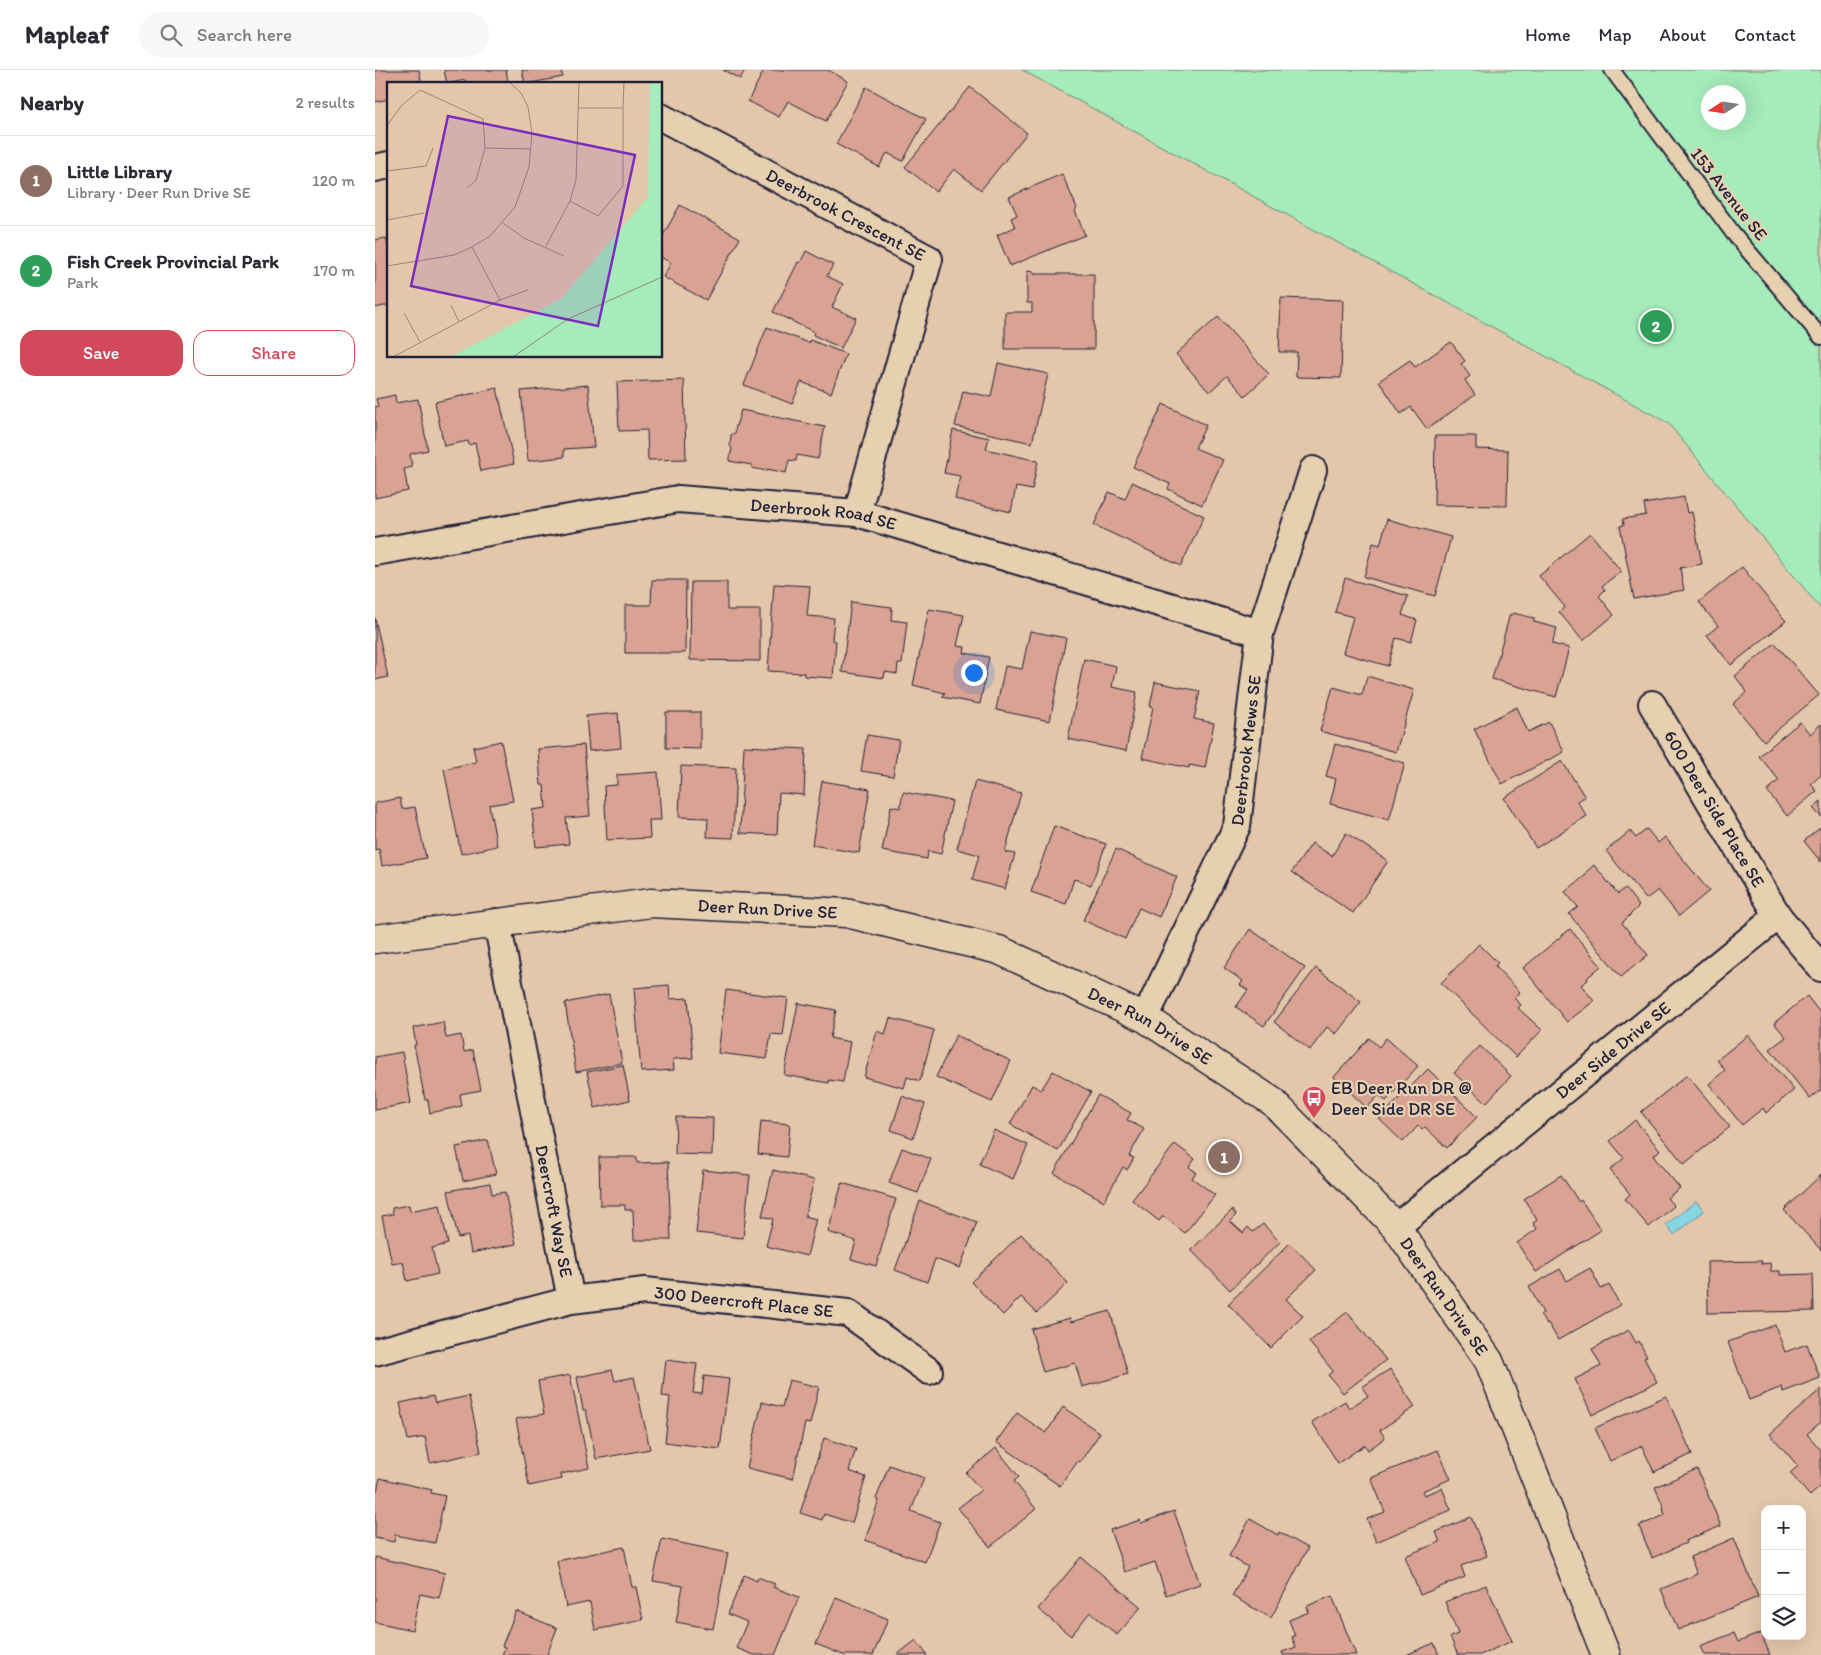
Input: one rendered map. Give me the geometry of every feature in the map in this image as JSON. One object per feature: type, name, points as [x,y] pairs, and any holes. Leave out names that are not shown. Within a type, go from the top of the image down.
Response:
[{"type":"street","name":"Deerbrook Crescent SE","points":[[663,118],[929,259],[857,513]]},
{"type":"street","name":"Deerbrook Mews SE","points":[[1145,1018],[1237,826],[1260,632],[1313,470]]},
{"type":"street","name":"Deerbrook Road SE","points":[[375,552],[678,499],[857,513],[1260,632]]},
{"type":"street","name":"600 Deer Side Place SE","points":[[1651,704],[1777,916]]},
{"type":"street","name":"Deer Run Drive SE","points":[[375,939],[651,903],[846,913],[999,950],[1145,1018],[1273,1102],[1396,1227],[1489,1361],[1606,1655]]},
{"type":"street","points":[[1777,916],[1821,968]]},
{"type":"street","name":"Deer Side Drive SE","points":[[1396,1227],[1777,916]]},
{"type":"street","name":"Deercroft Way SE","points":[[375,1352],[571,1300],[497,922]]},
{"type":"street","name":"300 Deercroft Place SE","points":[[571,1300],[645,1291],[848,1313],[929,1371]]},
{"type":"lane","name":"153 Avenue SE","points":[[1612,70],[1733,233],[1821,337]]},
{"type":"green space","points":[[1022,70],[1821,70],[1821,609],[1668,423]]},
{"type":"water","points":[[1696,1201],[1704,1211],[1674,1235],[1666,1225]]},
{"type":"building","points":[[375,70],[419,70],[422,82],[387,82],[387,99],[375,102]]},
{"type":"building","points":[[444,70],[506,70],[508,81],[466,82],[465,80],[447,82]]},
{"type":"building","points":[[522,70],[561,70],[563,77],[536,82],[525,82]]},
{"type":"building","points":[[723,70],[745,70],[740,79]]},
{"type":"building","points":[[764,70],[828,70],[848,81],[826,121],[788,101],[779,117],[748,101]]},
{"type":"building","points":[[866,87],[926,119],[903,161],[887,153],[879,167],[836,144]]},
{"type":"building","points":[[970,87],[1027,133],[981,190],[954,169],[936,192],[905,167]]},
{"type":"building","points":[[1062,174],[1077,208],[1075,211],[1085,235],[1010,266],[997,235],[1015,227],[1011,218],[1017,215],[1009,197]]},
{"type":"building","points":[[680,205],[740,238],[706,300],[663,277],[671,263],[663,258],[663,235]]},
{"type":"building","points":[[386,238],[387,242],[387,305],[375,308],[375,240]]},
{"type":"building","points":[[806,251],[833,265],[827,276],[843,284],[832,307],[856,318],[841,348],[813,335],[814,332],[773,312],[798,262],[800,263]]},
{"type":"building","points":[[1027,271],[1034,272],[1034,274],[1094,274],[1094,349],[1005,349],[1005,312],[1032,312],[1032,303],[1027,303]]},
{"type":"building","points":[[1281,298],[1343,300],[1341,378],[1296,377],[1297,352],[1279,352]]},
{"type":"building","points":[[1218,317],[1269,374],[1245,396],[1227,376],[1209,392],[1176,354]]},
{"type":"building","points":[[767,327],[809,343],[810,340],[846,354],[831,393],[801,382],[792,404],[744,385]]},
{"type":"building","points":[[1451,342],[1465,361],[1461,364],[1470,376],[1465,380],[1475,395],[1427,429],[1411,407],[1401,414],[1379,381],[1410,360],[1415,367]]},
{"type":"building","points":[[998,363],[1048,374],[1032,443],[955,426],[963,391],[991,397]]},
{"type":"building","points":[[684,380],[686,459],[648,460],[647,430],[619,431],[617,382]]},
{"type":"building","points":[[588,385],[594,447],[564,449],[564,457],[528,461],[521,391]]},
{"type":"building","points":[[497,388],[514,464],[481,471],[475,443],[469,445],[468,441],[444,446],[435,402]]},
{"type":"building","points":[[395,395],[396,403],[418,399],[428,450],[410,454],[412,467],[404,469],[408,491],[375,498],[375,407],[378,406],[376,399]]},
{"type":"building","points":[[1163,404],[1206,425],[1195,448],[1223,460],[1202,505],[1168,489],[1170,484],[1133,467]]},
{"type":"building","points":[[741,410],[825,427],[818,459],[797,455],[796,461],[789,460],[786,473],[752,468],[752,465],[729,461],[732,449],[730,445],[731,435],[736,432]]},
{"type":"building","points":[[953,430],[989,438],[986,449],[1038,461],[1032,490],[1016,487],[1011,512],[955,499],[960,476],[944,473]]},
{"type":"building","points":[[1435,436],[1476,436],[1476,449],[1508,450],[1507,506],[1434,505]]},
{"type":"building","points":[[1132,482],[1204,516],[1181,566],[1094,525],[1109,492],[1125,499]]},
{"type":"building","points":[[1684,497],[1687,513],[1692,512],[1702,564],[1680,568],[1684,590],[1634,599],[1620,526],[1624,525],[1623,519],[1646,515],[1644,504]]},
{"type":"building","points":[[1387,519],[1451,537],[1435,596],[1364,577],[1373,543],[1380,545]]},
{"type":"building","points":[[1590,533],[1621,571],[1602,586],[1605,590],[1599,596],[1614,615],[1583,641],[1559,612],[1565,607],[1539,576]]},
{"type":"building","points":[[1742,567],[1786,621],[1731,665],[1707,635],[1718,626],[1699,602]]},
{"type":"building","points":[[1345,578],[1408,596],[1402,615],[1417,620],[1411,642],[1396,638],[1388,666],[1343,653],[1353,617],[1335,612]]},
{"type":"building","points":[[652,580],[686,580],[685,653],[625,653],[625,605],[651,605]]},
{"type":"building","points":[[691,582],[727,582],[727,610],[760,610],[760,661],[690,660]]},
{"type":"building","points":[[774,584],[810,586],[807,616],[834,618],[832,640],[836,641],[833,678],[804,676],[804,673],[768,671]]},
{"type":"building","points":[[851,602],[892,607],[891,620],[907,622],[902,664],[898,664],[897,674],[885,672],[884,678],[842,672]]},
{"type":"building","points":[[929,609],[964,615],[957,646],[965,647],[964,653],[989,657],[980,704],[942,697],[945,693],[913,685]]},
{"type":"building","points":[[1513,613],[1534,618],[1534,622],[1557,628],[1552,644],[1569,648],[1556,697],[1492,679],[1510,614],[1512,615]]},
{"type":"building","points":[[375,618],[388,677],[375,680]]},
{"type":"building","points":[[1030,631],[1066,638],[1050,721],[996,710],[1005,666],[1022,669]]},
{"type":"building","points":[[1775,643],[1819,695],[1764,741],[1733,704],[1747,692],[1735,676]]},
{"type":"building","points":[[1084,659],[1116,666],[1112,687],[1137,692],[1126,751],[1068,739]]},
{"type":"building","points":[[1367,676],[1414,690],[1396,752],[1320,731],[1333,687],[1362,695]]},
{"type":"building","points":[[1155,682],[1200,691],[1194,719],[1214,723],[1205,768],[1189,765],[1189,768],[1142,758],[1153,707],[1150,706]]},
{"type":"building","points":[[1517,707],[1528,732],[1549,722],[1564,752],[1502,784],[1474,729]]},
{"type":"building","points":[[666,712],[700,712],[700,749],[666,748]]},
{"type":"building","points":[[618,713],[621,748],[589,751],[586,716]]},
{"type":"building","points":[[1800,722],[1810,734],[1821,724],[1821,775],[1811,784],[1817,791],[1787,816],[1767,791],[1779,780],[1759,756]]},
{"type":"building","points":[[867,735],[899,740],[893,776],[861,771]]},
{"type":"building","points":[[501,741],[513,801],[489,805],[497,846],[461,854],[444,769],[476,762],[473,747]]},
{"type":"building","points":[[1335,744],[1405,763],[1389,820],[1330,804],[1336,779],[1326,776]]},
{"type":"building","points":[[584,745],[590,816],[566,818],[569,844],[536,847],[532,810],[546,808],[544,785],[541,785],[538,749]]},
{"type":"building","points":[[744,746],[806,749],[804,795],[779,793],[777,835],[740,833]]},
{"type":"building","points":[[1562,761],[1585,797],[1577,801],[1587,816],[1536,848],[1504,798]]},
{"type":"building","points":[[681,766],[736,768],[733,838],[707,837],[708,818],[679,817]]},
{"type":"building","points":[[658,772],[661,820],[649,820],[650,838],[607,840],[604,786],[617,785],[617,775]]},
{"type":"building","points":[[822,781],[870,789],[859,853],[812,845]]},
{"type":"building","points":[[975,781],[1021,793],[1005,852],[1015,854],[1005,889],[972,880],[979,855],[957,849]]},
{"type":"building","points":[[903,792],[952,801],[941,854],[928,851],[927,859],[882,851],[891,806],[900,808]]},
{"type":"building","points":[[400,798],[402,809],[415,807],[426,858],[382,866],[379,849],[375,850],[375,803]]},
{"type":"building","points":[[1821,801],[1821,817],[1813,808]]},
{"type":"building","points":[[1054,826],[1106,844],[1091,885],[1074,879],[1066,904],[1031,892]]},
{"type":"building","points":[[1821,827],[1821,862],[1804,841]]},
{"type":"building","points":[[1647,829],[1658,843],[1665,837],[1709,891],[1679,916],[1658,890],[1646,899],[1606,851],[1630,831],[1636,838]]},
{"type":"building","points":[[1346,833],[1388,861],[1353,913],[1292,872],[1312,843],[1332,856]]},
{"type":"building","points":[[1116,849],[1177,877],[1159,917],[1139,908],[1125,939],[1083,920]]},
{"type":"building","points":[[1594,865],[1618,894],[1625,888],[1639,906],[1622,923],[1648,955],[1621,977],[1569,914],[1578,907],[1565,892],[1587,874],[1586,872]]},
{"type":"building","points":[[1250,929],[1305,968],[1264,1026],[1236,1007],[1248,990],[1240,985],[1243,981],[1224,968]]},
{"type":"building","points":[[1570,929],[1601,966],[1581,985],[1594,1001],[1567,1022],[1523,968]]},
{"type":"building","points":[[1479,944],[1498,963],[1495,966],[1520,992],[1514,998],[1521,1005],[1518,1008],[1542,1030],[1516,1057],[1441,983]]},
{"type":"building","points":[[1316,968],[1361,1002],[1336,1034],[1327,1027],[1310,1050],[1274,1022]]},
{"type":"building","points":[[669,985],[670,999],[688,998],[693,1058],[673,1059],[674,1070],[641,1072],[634,988]]},
{"type":"building","points":[[726,990],[788,998],[783,1035],[771,1034],[767,1059],[718,1053]]},
{"type":"building","points":[[609,994],[622,1063],[576,1072],[565,1003]]},
{"type":"building","points":[[1807,996],[1821,1014],[1821,1090],[1810,1099],[1770,1049],[1786,1037],[1774,1023]]},
{"type":"building","points":[[798,1003],[836,1010],[830,1038],[850,1042],[843,1082],[829,1080],[829,1083],[784,1075]]},
{"type":"building","points":[[890,1018],[934,1030],[920,1081],[907,1077],[904,1088],[864,1077],[877,1031],[885,1034]]},
{"type":"building","points":[[443,1022],[446,1038],[461,1035],[464,1052],[473,1050],[481,1090],[460,1094],[462,1106],[430,1113],[428,1100],[425,1100],[414,1045],[416,1045],[413,1028]]},
{"type":"building","points":[[956,1035],[1011,1061],[992,1102],[936,1077]]},
{"type":"building","points":[[1748,1035],[1794,1090],[1766,1113],[1763,1108],[1742,1125],[1709,1084],[1725,1070],[1717,1060]]},
{"type":"building","points":[[1369,1038],[1379,1047],[1386,1038],[1418,1066],[1386,1101],[1379,1095],[1367,1108],[1334,1077]]},
{"type":"building","points":[[1480,1046],[1511,1076],[1486,1103],[1454,1073]]},
{"type":"building","points":[[402,1052],[411,1103],[375,1110],[375,1057]]},
{"type":"building","points":[[623,1065],[630,1100],[595,1108],[587,1072]]},
{"type":"building","points":[[1428,1069],[1477,1117],[1447,1148],[1425,1127],[1422,1130],[1418,1126],[1403,1142],[1379,1119]]},
{"type":"building","points":[[1053,1071],[1091,1092],[1058,1151],[1010,1124],[1032,1085],[1041,1090]]},
{"type":"building","points":[[1687,1075],[1730,1127],[1684,1164],[1641,1112]]},
{"type":"building","points":[[1098,1095],[1131,1113],[1127,1120],[1144,1129],[1129,1156],[1134,1158],[1127,1170],[1123,1167],[1104,1201],[1054,1173]]},
{"type":"building","points":[[902,1096],[925,1104],[913,1138],[891,1130]]},
{"type":"building","points":[[676,1117],[713,1118],[712,1155],[675,1154]]},
{"type":"building","points":[[1635,1120],[1660,1150],[1653,1156],[1680,1188],[1667,1198],[1674,1206],[1649,1227],[1625,1199],[1630,1194],[1610,1170],[1624,1158],[1610,1141]]},
{"type":"building","points":[[761,1121],[790,1124],[787,1157],[758,1154]]},
{"type":"building","points":[[994,1130],[1028,1145],[1013,1179],[979,1164]]},
{"type":"building","points":[[488,1140],[496,1174],[463,1181],[456,1147]]},
{"type":"building","points":[[1175,1144],[1195,1159],[1189,1167],[1196,1172],[1192,1178],[1215,1195],[1185,1233],[1163,1216],[1159,1221],[1132,1200]]},
{"type":"building","points":[[902,1148],[931,1159],[918,1193],[889,1183]]},
{"type":"building","points":[[599,1157],[637,1157],[637,1163],[668,1162],[671,1240],[634,1240],[633,1210],[625,1210],[625,1205],[600,1205]]},
{"type":"building","points":[[703,1170],[750,1175],[743,1238],[696,1233]]},
{"type":"building","points":[[773,1170],[814,1180],[805,1216],[816,1219],[807,1256],[766,1246],[773,1219],[762,1216]]},
{"type":"building","points":[[1561,1175],[1601,1230],[1536,1272],[1517,1243],[1537,1229],[1533,1223],[1537,1220],[1524,1199]]},
{"type":"building","points":[[1821,1175],[1821,1250],[1784,1210]]},
{"type":"building","points":[[490,1183],[492,1194],[505,1192],[516,1244],[471,1253],[468,1236],[458,1238],[448,1191]]},
{"type":"building","points":[[842,1183],[896,1199],[876,1266],[851,1259],[856,1241],[828,1232]]},
{"type":"building","points":[[920,1201],[977,1222],[960,1268],[935,1259],[927,1282],[895,1270]]},
{"type":"building","points":[[409,1205],[410,1211],[440,1205],[448,1244],[432,1248],[438,1274],[407,1281],[403,1262],[392,1264],[382,1216],[393,1214],[392,1208]]},
{"type":"building","points":[[1232,1210],[1236,1215],[1230,1221],[1243,1233],[1248,1227],[1253,1232],[1263,1224],[1280,1242],[1230,1290],[1191,1250]]},
{"type":"building","points":[[1021,1234],[1068,1283],[1037,1313],[1021,1297],[1003,1315],[971,1282]]},
{"type":"building","points":[[1290,1243],[1316,1270],[1286,1299],[1303,1316],[1271,1348],[1228,1304]]},
{"type":"building","points":[[1762,1261],[1761,1264],[1770,1263],[1771,1271],[1780,1271],[1780,1275],[1813,1274],[1814,1311],[1708,1313],[1707,1262]]},
{"type":"building","points":[[1590,1268],[1601,1289],[1609,1285],[1620,1305],[1558,1340],[1548,1323],[1546,1324],[1540,1315],[1543,1313],[1529,1287],[1560,1269],[1567,1281]]},
{"type":"building","points":[[1110,1311],[1128,1374],[1082,1387],[1075,1363],[1043,1372],[1031,1329],[1070,1318],[1071,1322]]},
{"type":"building","points":[[1347,1312],[1386,1360],[1343,1393],[1328,1375],[1333,1371],[1309,1342]]},
{"type":"building","points":[[1775,1325],[1785,1352],[1807,1344],[1820,1378],[1783,1392],[1782,1387],[1749,1400],[1728,1342]]},
{"type":"building","points":[[1629,1330],[1636,1343],[1639,1341],[1647,1357],[1644,1358],[1657,1382],[1592,1415],[1575,1379],[1601,1366],[1592,1349]]},
{"type":"building","points":[[666,1360],[697,1364],[693,1393],[702,1394],[704,1376],[729,1379],[720,1449],[665,1442],[670,1397],[662,1396]]},
{"type":"building","points":[[1390,1369],[1415,1407],[1380,1430],[1385,1438],[1368,1450],[1365,1445],[1338,1463],[1312,1422],[1345,1401],[1349,1408],[1368,1396],[1362,1387]]},
{"type":"building","points":[[612,1370],[615,1381],[634,1377],[650,1449],[596,1459],[586,1410],[583,1410],[577,1377]]},
{"type":"building","points":[[570,1375],[589,1468],[561,1474],[562,1479],[529,1486],[516,1419],[544,1414],[538,1381]]},
{"type":"building","points":[[789,1380],[819,1387],[810,1424],[805,1423],[793,1479],[747,1468],[762,1402],[782,1407]]},
{"type":"building","points":[[1821,1389],[1821,1422],[1807,1434],[1821,1450],[1821,1486],[1810,1496],[1790,1473],[1798,1466],[1770,1434]]},
{"type":"building","points":[[433,1396],[435,1403],[469,1396],[481,1452],[430,1463],[425,1437],[408,1440],[400,1403]]},
{"type":"building","points":[[1666,1396],[1692,1454],[1654,1472],[1642,1446],[1610,1461],[1595,1428]]},
{"type":"building","points":[[1063,1407],[1100,1433],[1080,1462],[1078,1461],[1060,1486],[996,1442],[1017,1413],[1046,1433]]},
{"type":"building","points":[[824,1438],[856,1449],[849,1471],[866,1477],[852,1523],[824,1514],[822,1520],[800,1513]]},
{"type":"building","points":[[996,1448],[1019,1477],[1014,1481],[1036,1509],[990,1547],[958,1508],[981,1490],[966,1473]]},
{"type":"building","points":[[1438,1450],[1451,1479],[1422,1491],[1424,1495],[1442,1488],[1451,1510],[1376,1542],[1367,1519],[1385,1512],[1371,1478]]},
{"type":"building","points":[[889,1465],[924,1478],[911,1511],[940,1522],[925,1562],[865,1540],[879,1500],[876,1499]]},
{"type":"building","points":[[1697,1469],[1721,1526],[1685,1541],[1686,1543],[1652,1558],[1639,1526],[1665,1515],[1655,1487]]},
{"type":"building","points":[[380,1478],[432,1490],[431,1493],[445,1496],[435,1543],[395,1535],[394,1542],[375,1538],[375,1491],[377,1491]]},
{"type":"building","points":[[1174,1511],[1200,1584],[1166,1595],[1155,1562],[1125,1572],[1110,1530],[1140,1520],[1141,1523]]},
{"type":"building","points":[[1471,1517],[1487,1556],[1461,1566],[1465,1577],[1420,1595],[1405,1556],[1440,1542],[1436,1532]]},
{"type":"building","points":[[1250,1519],[1278,1535],[1279,1532],[1308,1548],[1271,1618],[1232,1596],[1248,1567],[1229,1556]]},
{"type":"building","points":[[1734,1538],[1758,1597],[1678,1630],[1661,1589],[1697,1574],[1690,1557]]},
{"type":"building","points":[[662,1539],[728,1553],[713,1629],[676,1622],[683,1586],[653,1581]]},
{"type":"building","points":[[624,1547],[632,1587],[636,1587],[643,1620],[595,1630],[590,1602],[566,1607],[557,1561]]},
{"type":"building","points":[[375,1557],[445,1573],[439,1598],[420,1594],[412,1630],[375,1622]]},
{"type":"building","points":[[1081,1557],[1141,1607],[1117,1635],[1090,1612],[1071,1636],[1038,1609]]},
{"type":"building","points":[[744,1575],[757,1581],[758,1577],[775,1584],[773,1587],[799,1597],[775,1655],[754,1655],[736,1648],[747,1622],[728,1614]]},
{"type":"building","points":[[1486,1585],[1512,1641],[1480,1655],[1458,1655],[1450,1637],[1458,1634],[1445,1602]]},
{"type":"building","points":[[1332,1596],[1356,1655],[1283,1655],[1282,1652],[1296,1647],[1292,1637],[1295,1636],[1289,1620],[1309,1612],[1307,1606]]},
{"type":"building","points":[[836,1597],[888,1619],[873,1655],[843,1655],[816,1644]]},
{"type":"building","points":[[516,1611],[557,1628],[547,1655],[502,1655],[505,1647],[502,1646]]},
{"type":"building","points":[[1734,1633],[1738,1642],[1761,1633],[1761,1640],[1764,1640],[1770,1655],[1704,1655],[1700,1646]]},
{"type":"building","points":[[916,1640],[927,1655],[897,1655]]},
{"type":"building","points":[[1434,1643],[1439,1655],[1406,1655]]},
{"type":"place","name":"Fish Creek Provincial Park","points":[[1656,326]]},
{"type":"place","name":"EB Deer Run DR @ Deer Side DR SE","points":[[1314,1119]]},
{"type":"place","name":"Little Library","points":[[1224,1157]]}]
